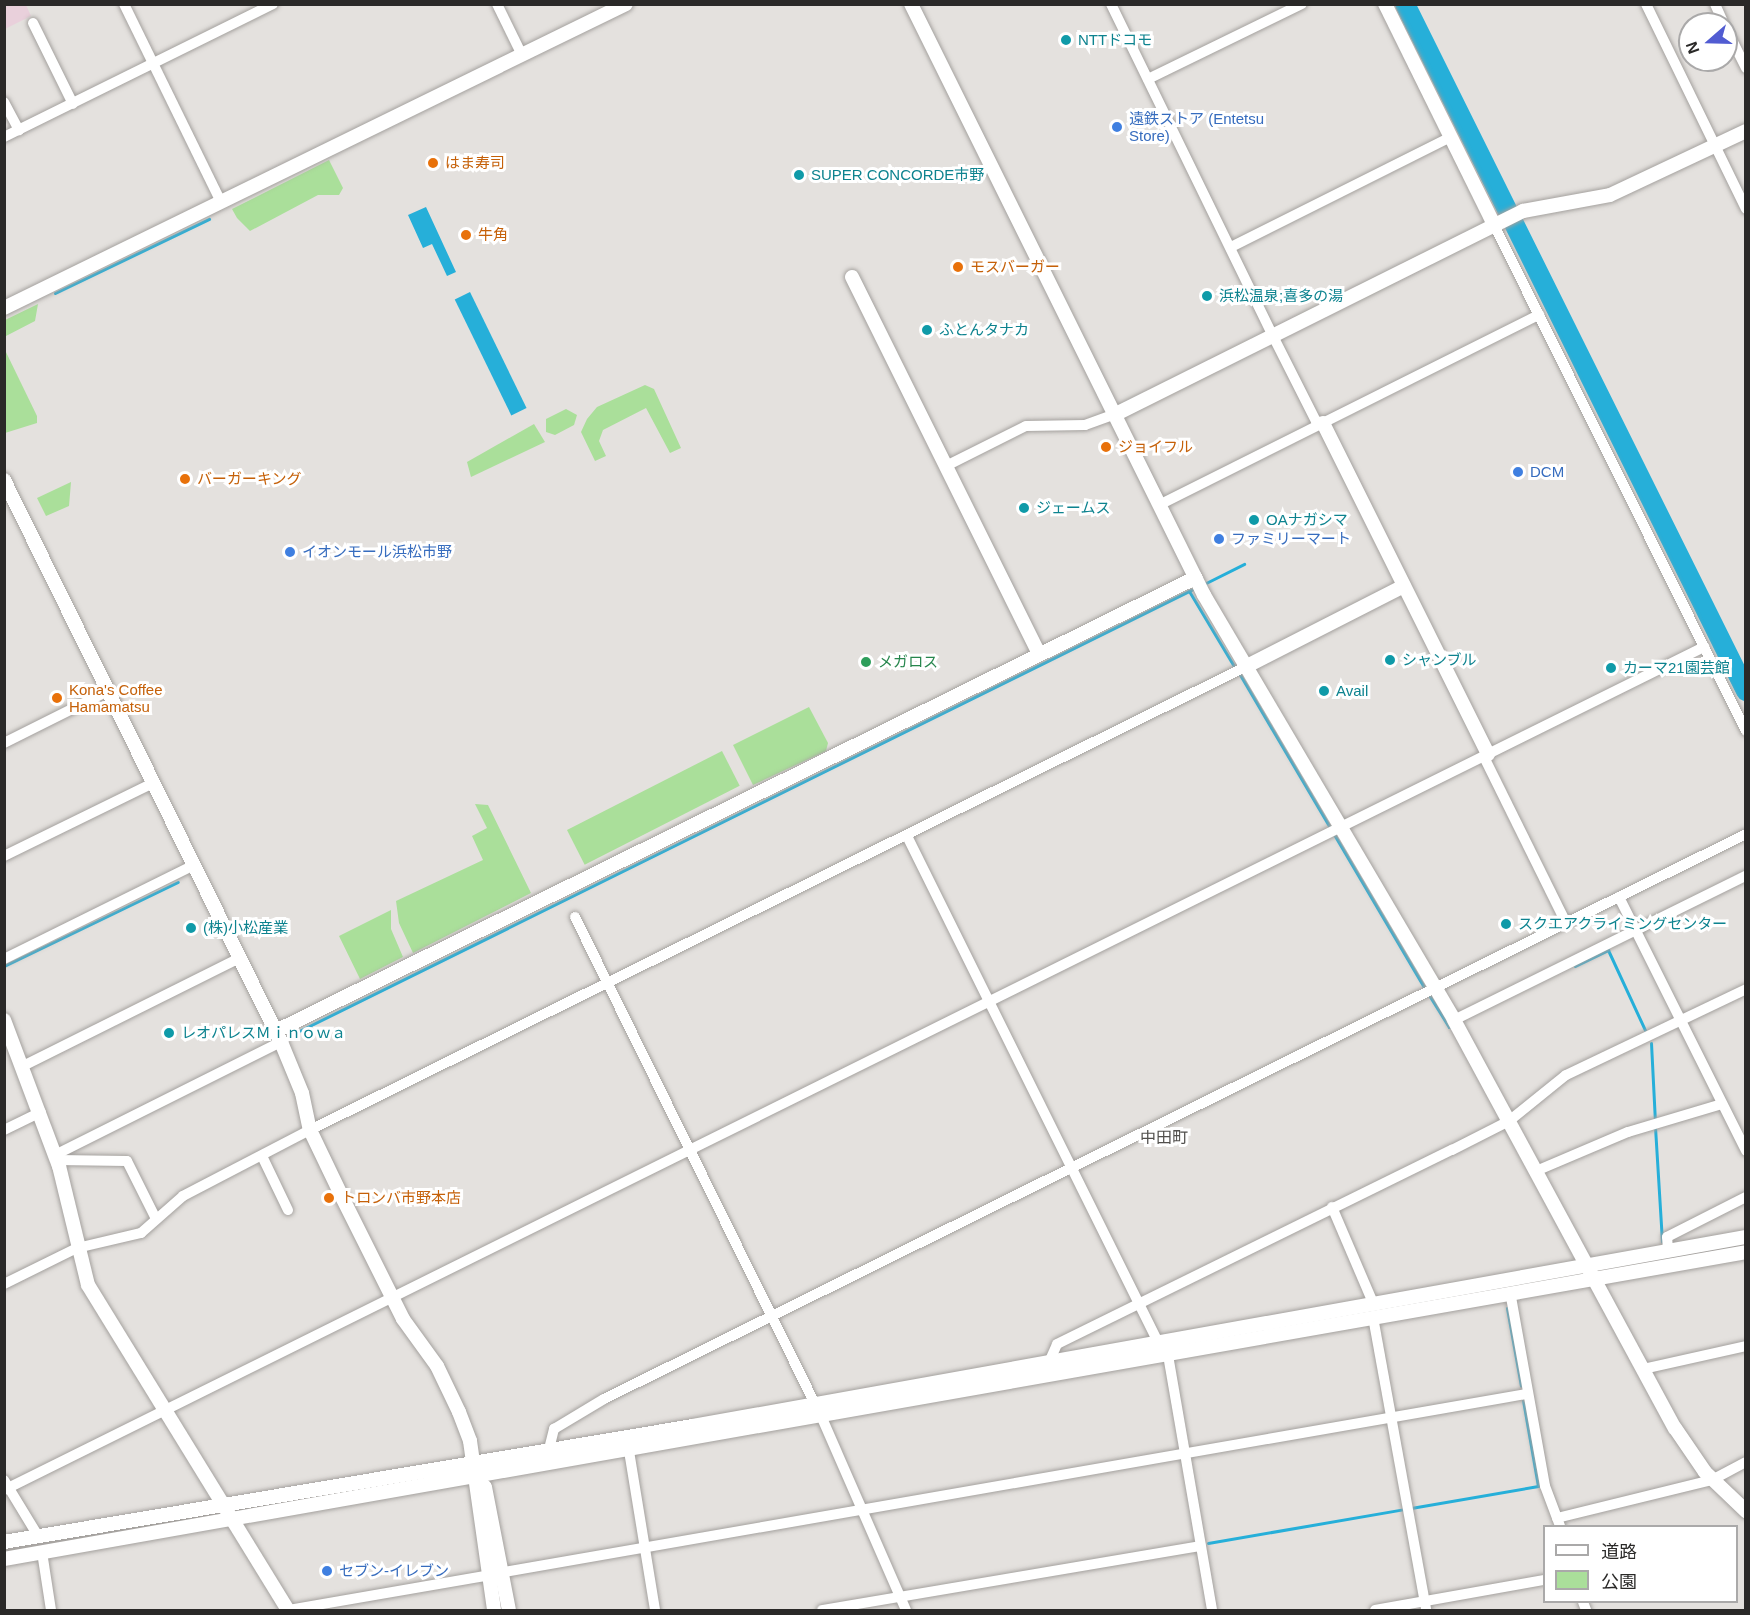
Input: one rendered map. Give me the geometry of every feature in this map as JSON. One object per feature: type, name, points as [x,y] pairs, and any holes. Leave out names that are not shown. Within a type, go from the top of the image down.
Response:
[{"type":"street","points":[[124,4],[220,200]]},
{"type":"street","points":[[4,137],[273,4]]},
{"type":"street","points":[[497,4],[522,55]]},
{"type":"street","points":[[4,308],[220,200],[626,4]]},
{"type":"street","points":[[911,4],[1190,561],[1189,580],[1247,666],[1454,1020],[1683,1442],[1712,1480],[1746,1511]]},
{"type":"street","points":[[1111,4],[1316,421],[1323,423],[1404,586],[1566,923]]},
{"type":"street","points":[[1148,80],[1302,4]]},
{"type":"street","points":[[1385,4],[1746,731]]},
{"type":"street","points":[[1646,4],[1746,209]]},
{"type":"street","points":[[33,23],[73,104]]},
{"type":"street","points":[[1738,52],[1746,68]]},
{"type":"street","points":[[4,102],[19,130]]},
{"type":"street","points":[[946,466],[1026,426],[1085,425],[1116,414],[1523,211],[1610,195],[1746,131]]},
{"type":"street","points":[[1231,247],[1451,137]]},
{"type":"street","points":[[852,277],[1039,654]]},
{"type":"street","points":[[1161,504],[1539,315]]},
{"type":"street","points":[[4,480],[106,692],[278,1037],[302,1093],[310,1130],[392,1297],[437,1366],[466,1431],[476,1480],[485,1487],[497,1573],[509,1611]]},
{"type":"street","points":[[56,1157],[278,1037],[1189,580]]},
{"type":"street","points":[[4,1284],[77,1248],[141,1233],[183,1196],[310,1130],[908,836],[1404,586]]},
{"type":"street","points":[[38,1536],[6,1486],[162,1411],[1704,647]]},
{"type":"street","points":[[4,743],[106,692]]},
{"type":"street","points":[[4,856],[153,783]]},
{"type":"street","points":[[549,1449],[554,1429],[572,1416],[771,1315],[1746,834]]},
{"type":"street","points":[[908,836],[1158,1342]]},
{"type":"street","points":[[4,959],[194,865]]},
{"type":"street","points":[[1454,1020],[1746,876]]},
{"type":"street","points":[[1619,897],[1746,1151]]},
{"type":"street","points":[[575,917],[822,1418],[906,1611]]},
{"type":"street","points":[[23,1066],[240,958]]},
{"type":"street","points":[[1050,1360],[1057,1344],[1138,1301],[1509,1121],[1566,1075],[1746,989]]},
{"type":"street","points":[[4,1020],[41,1112],[56,1157],[77,1248],[97,1302],[162,1411],[288,1611],[1391,1415],[1526,1394]]},
{"type":"street","points":[[1536,1171],[1648,1125],[1722,1104]]},
{"type":"street","points":[[4,1130],[41,1112]]},
{"type":"street","points":[[262,1156],[288,1210]]},
{"type":"street","points":[[56,1157],[127,1161],[156,1219]]},
{"type":"street","points":[[1668,1250],[1667,1237],[1746,1197]]},
{"type":"street","points":[[1332,1207],[1373,1311],[1425,1606]]},
{"type":"street","points":[[4,1559],[476,1480],[1168,1355],[1587,1266],[1746,1237]]},
{"type":"street","points":[[4,1542],[222,1507],[1158,1342],[1373,1311],[1510,1296],[1746,1252]]},
{"type":"street","points":[[1510,1296],[1526,1394],[1558,1522],[1712,1480],[1746,1462]]},
{"type":"street","points":[[1643,1369],[1746,1346]]},
{"type":"street","points":[[1168,1355],[1212,1611]]},
{"type":"street","points":[[629,1451],[655,1611]]},
{"type":"street","points":[[822,1611],[1201,1546]]},
{"type":"street","points":[[42,1552],[51,1611]]},
{"type":"street","points":[[494,1611],[497,1573]]},
{"type":"street","points":[[1375,1611],[1425,1606],[1543,1580]]},
{"type":"shaded area","points":[[5,4],[26,5],[31,16],[5,29]]},
{"type":"green space","points":[[329,160],[343,188],[339,195],[318,195],[250,231],[237,218],[232,209]]},
{"type":"green space","points":[[38,304],[35,321],[6,336],[5,344],[5,320]]},
{"type":"green space","points":[[4,348],[37,416],[37,423],[5,433]]},
{"type":"green space","points":[[645,385],[654,389],[681,448],[670,453],[646,408],[603,430],[599,441],[606,456],[595,461],[581,432],[587,419],[597,407]]},
{"type":"green space","points":[[566,409],[577,415],[574,425],[555,435],[546,432],[546,419]]},
{"type":"green space","points":[[534,424],[545,442],[471,477],[467,462]]},
{"type":"green space","points":[[71,482],[69,506],[46,516],[37,498]]},
{"type":"green space","points":[[809,707],[828,743],[826,751],[753,785],[733,745]]},
{"type":"green space","points":[[722,751],[740,786],[585,865],[567,830]]},
{"type":"green space","points":[[475,804],[488,805],[531,893],[413,953],[399,923],[396,901],[483,860],[472,836],[487,828]]},
{"type":"green space","points":[[391,910],[391,929],[403,957],[360,979],[339,936]]},
{"type":"water","points":[[426,207],[456,272],[447,276],[432,244],[423,248],[408,215]]},
{"type":"water","points":[[470,292],[527,408],[511,415],[455,299]]},
{"type":"waterway","points":[[1405,4],[1746,691]]},
{"type":"waterway","points":[[55,293],[209,219]]},
{"type":"waterway","points":[[1204,584],[1244,564]]},
{"type":"waterway","points":[[293,1034],[1195,588]]},
{"type":"waterway","points":[[1189,591],[1235,668]]},
{"type":"waterway","points":[[1239,673],[1424,987],[1449,1027],[1453,1025]]},
{"type":"waterway","points":[[4,966],[178,882]]},
{"type":"waterway","points":[[1575,966],[1608,950],[1645,1030]]},
{"type":"waterway","points":[[1651,1043],[1655,1121]]},
{"type":"waterway","points":[[1655,1127],[1662,1242]]},
{"type":"waterway","points":[[1507,1308],[1521,1386]]},
{"type":"waterway","points":[[1411,1508],[1538,1486],[1523,1400]]},
{"type":"waterway","points":[[1208,1543],[1404,1509]]},
{"type":"place","name":"NTTドコモ","points":[[1066,40]]},
{"type":"place","name":"遠鉄ストア (Entetsu Store)","points":[[1117,127]]},
{"type":"place","name":"はま寿司","points":[[433,163]]},
{"type":"place","name":"SUPER CONCORDE市野","points":[[799,175]]},
{"type":"place","name":"牛角","points":[[466,235]]},
{"type":"place","name":"モスバーガー","points":[[958,267]]},
{"type":"place","name":"浜松温泉;喜多の湯","points":[[1207,296]]},
{"type":"place","name":"ふとんタナカ","points":[[927,330]]},
{"type":"place","name":"ジョイフル","points":[[1106,447]]},
{"type":"place","name":"DCM","points":[[1518,472]]},
{"type":"place","name":"バーガーキング","points":[[185,479]]},
{"type":"place","name":"ジェームス","points":[[1024,508]]},
{"type":"place","name":"OAナガシマ","points":[[1254,520]]},
{"type":"place","name":"ファミリーマート","points":[[1219,539]]},
{"type":"place","name":"イオンモール浜松市野","points":[[290,552]]},
{"type":"place","name":"シャンブル","points":[[1390,660]]},
{"type":"place","name":"メガロス","points":[[866,662]]},
{"type":"place","name":"カーマ21園芸館","points":[[1611,668]]},
{"type":"place","name":"Avail","points":[[1324,691]]},
{"type":"place","name":"Kona's Coffee Hamamatsu","points":[[57,698]]},
{"type":"place","name":"スクエアクライミングセンター","points":[[1506,924]]},
{"type":"place","name":"(株)小松産業","points":[[191,928]]},
{"type":"place","name":"レオパレスＭｉｎｏｗａ","points":[[169,1033]]},
{"type":"place","name":"トロンバ市野本店","points":[[329,1198]]},
{"type":"place","name":"セブン-イレブン","points":[[327,1571]]},
{"type":"district","name":"中田町","points":[[1164,1138]]}]
